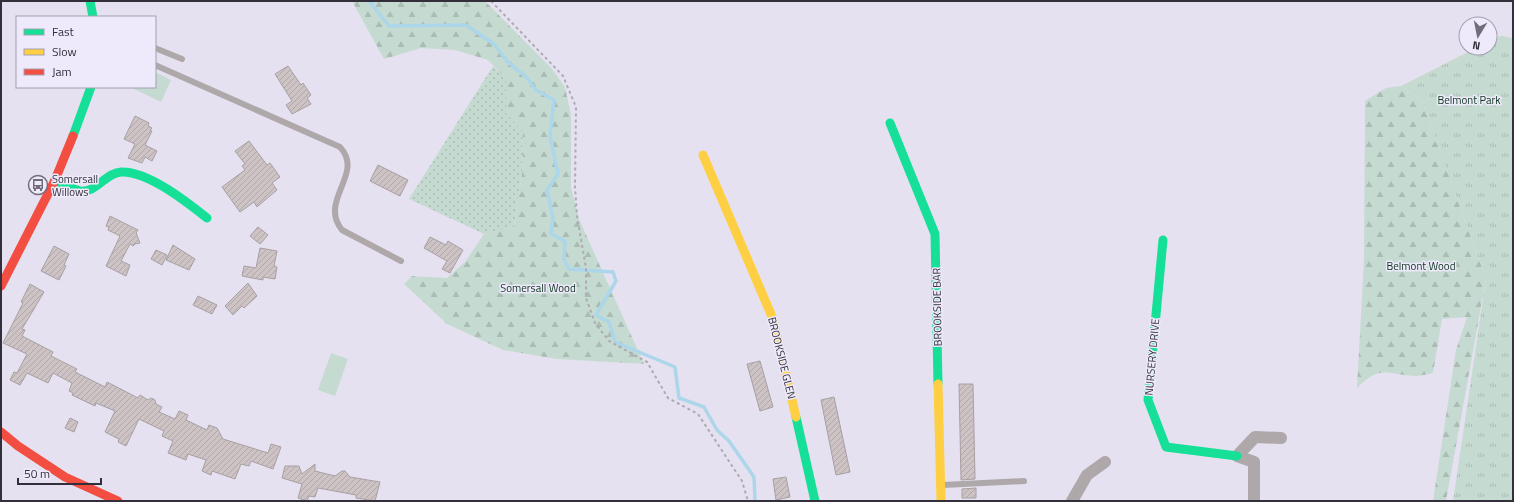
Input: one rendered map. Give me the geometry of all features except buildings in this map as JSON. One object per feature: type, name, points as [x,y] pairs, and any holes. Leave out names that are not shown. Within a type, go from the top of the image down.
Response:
[{"type":"main road","points":[[90,1],[93,16]]},
{"type":"main road","points":[[1,286],[55,180],[91,88]]},
{"type":"main road","name":"BROOKSIDE BAR","points":[[890,123],[935,234],[941,501]]},
{"type":"main road","name":"BROOKSIDE GLEN","points":[[703,155],[773,319],[815,501]]},
{"type":"main road","points":[[55,180],[83,191],[90,189],[113,174],[121,172],[128,173],[146,180],[190,204],[206,218]]},
{"type":"main road","name":"NURSERY DRIVE","points":[[1163,240],[1148,400],[1166,447],[1237,456]]},
{"type":"main road","points":[[1,432],[18,446],[94,497],[118,501]]},
{"type":"street","points":[[1237,456],[1255,437],[1281,438]]},
{"type":"street","name":"NURSERY DRIVE","points":[[1237,456],[1254,462],[1254,501]]},
{"type":"street","points":[[1072,501],[1087,475],[1105,462]]},
{"type":"lane","points":[[156,48],[182,59]]},
{"type":"lane","points":[[156,65],[340,147],[347,154],[348,169],[334,206],[336,222],[342,230],[401,261]]},
{"type":"lane","points":[[941,485],[1024,481]]},
{"type":"path","points":[[492,1],[563,76],[576,107],[575,187],[577,216],[587,274],[586,298],[595,323],[609,341],[647,362],[668,398],[698,414],[742,481],[748,501]]},
{"type":"green space","name":"Somersall Wood","points":[[352,1],[485,1],[553,70],[565,87],[571,115],[571,187],[579,219],[644,364],[557,359],[503,350],[447,324],[404,284],[412,276],[447,278],[465,262],[484,234],[514,227],[522,174],[523,131],[506,113],[506,79],[488,60],[455,50],[421,48],[384,59]]},
{"type":"green space","name":"Belmont Park","points":[[1498,37],[1513,38],[1513,501],[1453,501],[1486,279],[1422,100],[1401,86],[1460,56],[1498,56]]},
{"type":"green space","points":[[493,66],[506,79],[506,113],[523,131],[522,174],[514,227],[484,234],[409,199]]},
{"type":"green space","points":[[156,72],[171,80],[161,102],[132,88],[156,88]]},
{"type":"green space","name":"Belmont Wood","points":[[1401,86],[1422,100],[1486,279],[1446,501],[1433,501],[1456,350],[1467,317],[1442,319],[1433,373],[1415,376],[1378,373],[1357,388],[1364,260],[1365,101],[1386,88]]},
{"type":"green space","points":[[331,353],[348,359],[335,396],[318,390]]},
{"type":"waterway","points":[[369,1],[389,26],[466,25],[494,44],[507,61],[527,78],[536,90],[554,100],[550,136],[558,174],[547,190],[553,218],[551,234],[565,241],[564,259],[569,269],[613,272],[616,281],[596,315],[609,322],[615,342],[675,367],[679,398],[704,407],[717,430],[729,441],[754,477],[755,501]]},
{"type":"traffic: fast","points":[[90,1],[93,16]]},
{"type":"traffic: fast","points":[[73,136],[91,88]]},
{"type":"traffic: fast","points":[[890,123],[935,234],[938,384]]},
{"type":"traffic: fast","points":[[55,180],[73,189],[86,191],[115,173],[132,173],[155,182],[167,189],[207,218]]},
{"type":"traffic: fast","points":[[1163,240],[1148,400],[1166,447],[1237,456]]},
{"type":"traffic: fast","points":[[796,417],[815,501]]},
{"type":"traffic: slow","points":[[703,155],[773,319],[796,417]]},
{"type":"traffic: slow","points":[[938,384],[941,501]]},
{"type":"traffic: jam","points":[[1,286],[55,180],[73,136]]},
{"type":"traffic: jam","points":[[1,432],[18,446],[65,477],[118,501]]},
{"type":"place","name":"Somersall Willows","points":[[38,185]]}]
